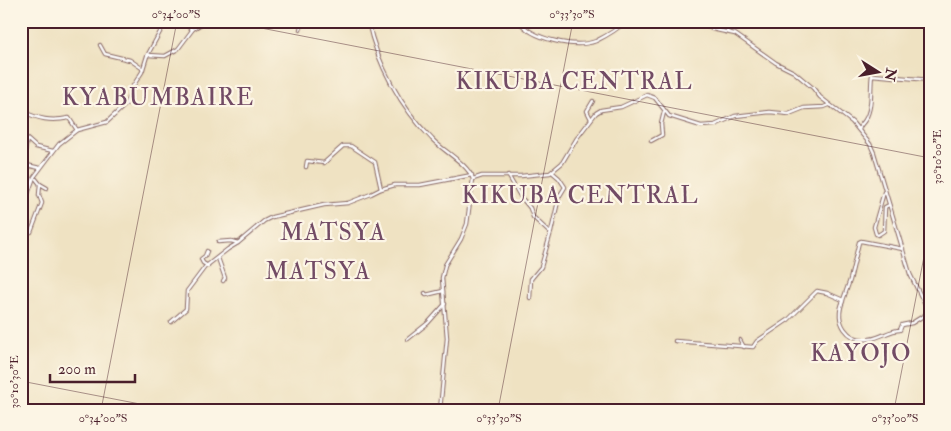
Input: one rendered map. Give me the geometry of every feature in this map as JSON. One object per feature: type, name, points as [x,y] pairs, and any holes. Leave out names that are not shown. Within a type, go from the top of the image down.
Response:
[{"type":"street","points":[[21,213],[34,177],[53,151],[77,130],[102,125],[115,117],[126,104],[148,54],[166,21]]},
{"type":"street","points":[[185,21],[192,30]]},
{"type":"street","points":[[148,54],[165,56],[178,49],[192,30],[206,21]]},
{"type":"street","points":[[300,30],[302,21]]},
{"type":"street","points":[[368,21],[374,43],[386,71],[411,114],[433,141],[472,175],[473,179],[467,224],[446,265],[442,278],[446,304],[447,338],[440,410]]},
{"type":"street","points":[[519,21],[527,31],[541,37],[575,44],[595,41],[626,21]]},
{"type":"street","points":[[696,21],[703,26],[734,34],[794,72],[829,105],[852,122],[870,144],[913,280],[929,314],[912,323],[902,325],[900,330],[894,330],[875,338],[854,338],[840,323],[841,306],[850,280],[859,242],[869,242],[903,249]]},
{"type":"street","points":[[727,32],[729,21]]},
{"type":"street","points":[[100,45],[105,54],[130,60],[143,69]]},
{"type":"street","points":[[859,130],[860,124],[866,120],[872,75],[930,80]]},
{"type":"street","points":[[473,179],[482,176],[547,174],[552,172],[562,163],[577,138],[601,110],[621,107],[647,94],[655,98],[672,117],[701,126],[715,125],[735,116],[770,112],[789,114],[804,108],[829,105]]},
{"type":"street","points":[[592,119],[587,111],[593,100]]},
{"type":"street","points":[[651,141],[662,135],[661,124],[664,110]]},
{"type":"street","points":[[21,111],[39,119],[45,118],[54,122],[69,118],[77,130]]},
{"type":"street","points":[[40,168],[22,164],[27,140],[36,147],[53,151]]},
{"type":"street","points":[[306,167],[307,161],[324,162],[343,146],[351,146],[375,162],[381,189]]},
{"type":"street","points":[[530,298],[531,279],[541,267],[560,197],[565,187],[552,172]]},
{"type":"street","points":[[171,322],[186,309],[187,290],[208,266],[264,221],[272,217],[324,205],[348,203],[395,185],[426,184],[472,175]]},
{"type":"street","points":[[508,175],[520,196],[530,208],[533,217],[551,232]]},
{"type":"street","points":[[34,177],[47,188]]},
{"type":"street","points":[[31,232],[42,204],[40,184]]},
{"type":"street","points":[[884,190],[874,227],[878,235],[884,231],[884,209],[885,206],[889,205]]},
{"type":"street","points":[[218,242],[231,241],[238,243]]},
{"type":"street","points":[[207,251],[201,259],[208,266]]},
{"type":"street","points":[[218,258],[226,278],[223,280]]},
{"type":"street","points":[[425,293],[428,295],[443,291]]},
{"type":"street","points":[[676,341],[746,348],[753,347],[757,341],[788,320],[817,291],[828,292],[843,300]]},
{"type":"street","points":[[408,338],[428,323],[446,304]]},
{"type":"street","points":[[740,340],[742,346],[746,348]]},
{"type":"district","name":"KIKUBA CENTRAL","points":[[574,81]]},
{"type":"district","name":"KYABUMBAIRE","points":[[158,97]]},
{"type":"district","name":"KIKUBA CENTRAL","points":[[580,195]]},
{"type":"district","name":"MATSYA","points":[[333,232]]},
{"type":"district","name":"MATSYA","points":[[318,271]]},
{"type":"district","name":"KAYOJO","points":[[861,353]]}]
